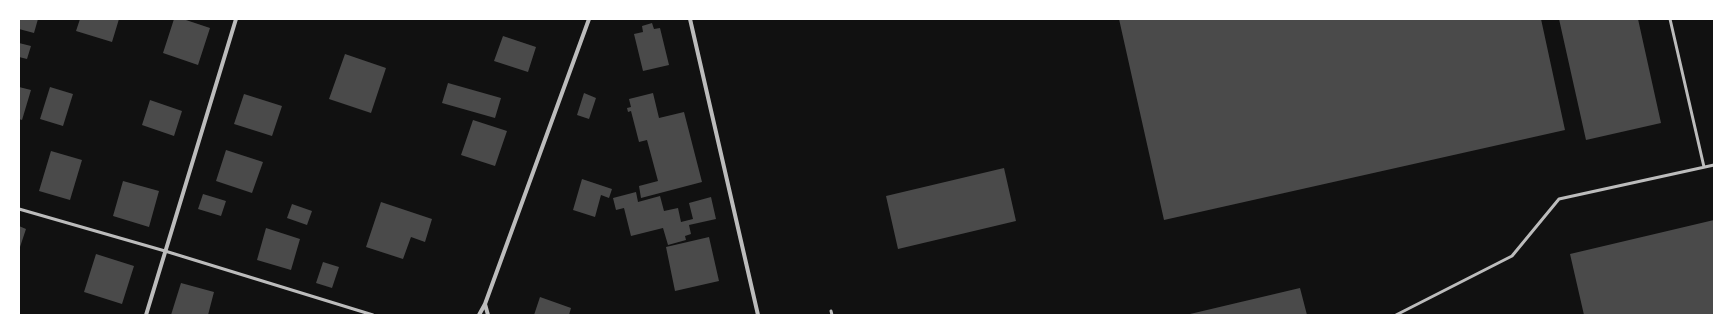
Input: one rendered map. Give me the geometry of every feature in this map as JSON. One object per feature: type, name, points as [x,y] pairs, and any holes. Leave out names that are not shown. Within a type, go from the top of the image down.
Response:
[{"type":"street","points":[[146,315],[236,19]]},
{"type":"street","points":[[480,315],[589,19]]},
{"type":"street","points":[[691,19],[758,315]]},
{"type":"street","points":[[485,304],[488,315]]},
{"type":"lane","points":[[1670,19],[1704,167]]},
{"type":"lane","points":[[1396,315],[1512,256],[1559,199],[1714,165]]},
{"type":"lane","points":[[19,210],[165,251],[373,315]]},
{"type":"lane","points":[[831,311],[832,315]]},
{"type":"building","points":[[19,19],[38,19],[34,33],[19,29]]},
{"type":"building","points":[[80,19],[119,19],[112,42],[76,31]]},
{"type":"building","points":[[174,19],[183,19],[210,28],[198,65],[163,53]]},
{"type":"building","points":[[1119,19],[1541,19],[1565,130],[1164,220]]},
{"type":"building","points":[[1559,19],[1638,19],[1661,123],[1586,140]]},
{"type":"building","points":[[652,23],[654,29],[660,28],[669,65],[643,71],[634,34],[643,32],[642,26]]},
{"type":"building","points":[[503,36],[536,47],[528,72],[494,61]]},
{"type":"building","points":[[19,43],[31,46],[27,59],[19,57]]},
{"type":"building","points":[[345,54],[386,68],[371,113],[329,99]]},
{"type":"building","points":[[448,83],[501,98],[495,118],[442,103]]},
{"type":"building","points":[[19,87],[31,90],[22,120],[19,119]]},
{"type":"building","points":[[50,87],[73,94],[63,126],[40,119]]},
{"type":"building","points":[[584,93],[596,98],[589,119],[577,115]]},
{"type":"building","points":[[653,93],[659,118],[684,112],[702,182],[641,198],[639,186],[658,181],[647,140],[639,142],[631,111],[628,112],[627,108],[631,107],[629,99]]},
{"type":"building","points":[[244,94],[282,106],[272,136],[234,124]]},
{"type":"building","points":[[150,100],[182,111],[174,136],[142,125]]},
{"type":"building","points":[[473,120],[507,131],[495,166],[461,155]]},
{"type":"building","points":[[226,150],[263,162],[252,193],[216,181]]},
{"type":"building","points":[[51,151],[82,160],[70,200],[39,191]]},
{"type":"building","points":[[1004,168],[1016,221],[898,249],[886,196]]},
{"type":"building","points":[[582,179],[612,189],[609,198],[601,195],[595,217],[573,210]]},
{"type":"building","points":[[123,181],[159,191],[149,227],[113,216]]},
{"type":"building","points":[[636,192],[638,202],[660,196],[664,211],[678,208],[681,222],[693,219],[689,203],[711,197],[716,219],[689,225],[691,234],[685,236],[686,240],[668,245],[663,228],[631,236],[624,208],[616,210],[613,198]]},
{"type":"building","points":[[203,194],[226,201],[221,216],[198,209]]},
{"type":"building","points":[[381,202],[432,219],[425,242],[411,237],[403,259],[366,247]]},
{"type":"building","points":[[292,204],[312,211],[307,225],[287,218]]},
{"type":"building","points":[[1714,220],[1714,315],[1584,315],[1570,254]]},
{"type":"building","points":[[19,226],[26,229],[19,250]]},
{"type":"building","points":[[266,228],[300,239],[291,270],[257,260]]},
{"type":"building","points":[[709,237],[719,281],[675,291],[666,247]]},
{"type":"building","points":[[96,254],[134,266],[122,304],[84,292]]},
{"type":"building","points":[[323,262],[339,267],[332,288],[316,283]]},
{"type":"building","points":[[181,283],[214,292],[208,315],[171,315]]},
{"type":"building","points":[[1300,288],[1307,315],[1190,314]]},
{"type":"building","points":[[540,297],[571,308],[569,315],[534,315]]}]
